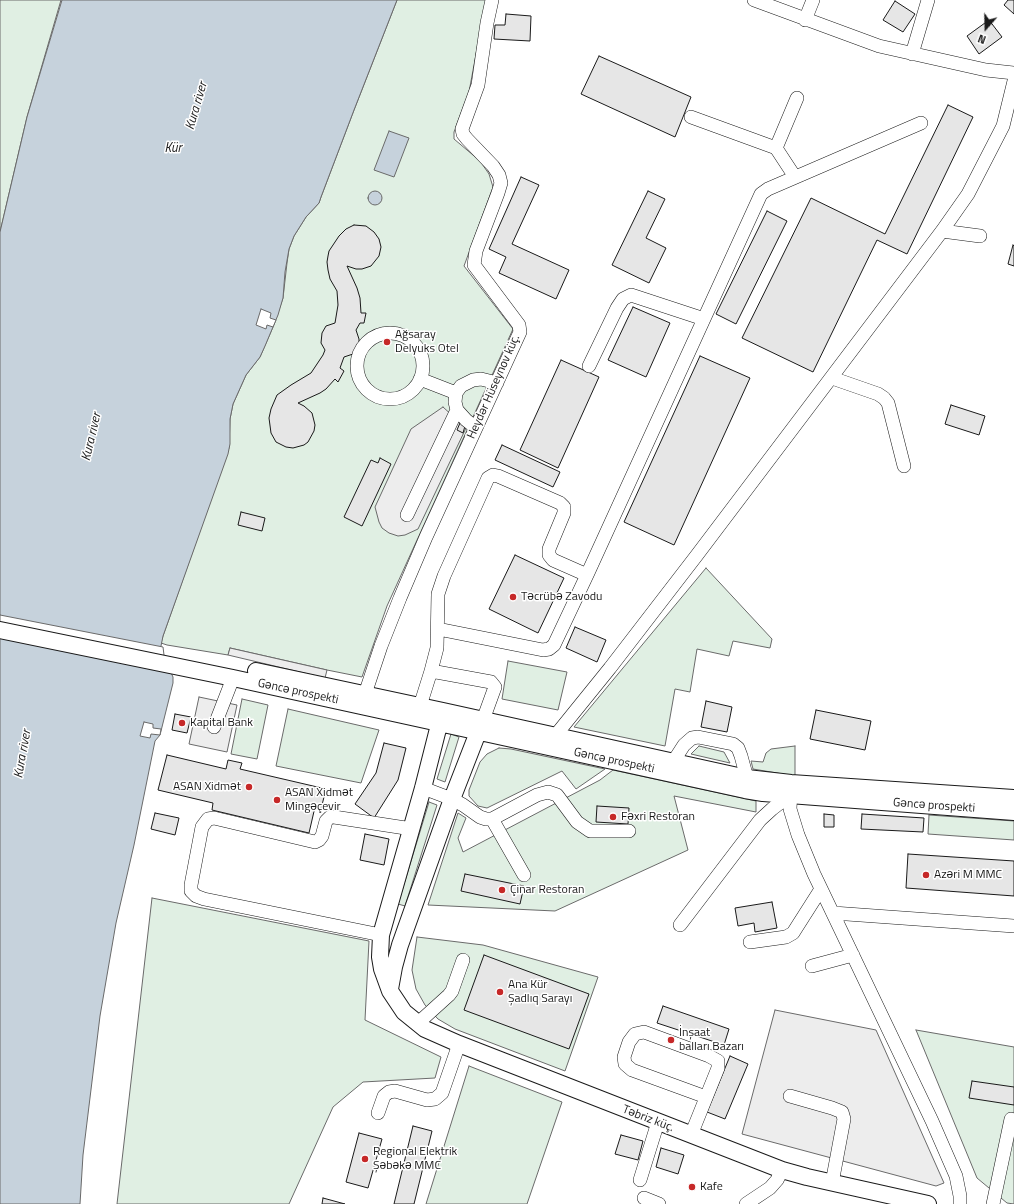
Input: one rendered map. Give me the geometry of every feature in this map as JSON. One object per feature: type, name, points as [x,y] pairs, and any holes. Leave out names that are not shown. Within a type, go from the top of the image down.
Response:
[{"type":"main road","points":[[0,620],[225,672]]},
{"type":"main road","points":[[0,630],[225,672]]},
{"type":"main road","name":"Gəncə prospekti","points":[[225,672],[365,694],[420,706],[441,717]]},
{"type":"main road","name":"Gəncə prospekti","points":[[225,672],[481,726],[745,790],[790,789],[1014,798]]},
{"type":"main road","name":"Təbriz küç.","points":[[441,717],[412,829],[381,935],[380,957],[382,969],[390,991],[404,1012],[425,1029],[459,1044],[782,1170],[832,1183],[928,1204]]},
{"type":"main road","name":"Gəncə prospekti","points":[[481,726],[555,736],[747,778],[790,789],[1014,812]]},
{"type":"main road","points":[[390,991],[400,945],[452,799],[481,726]]},
{"type":"street","name":"Heydər Hüseynov küç.","points":[[365,694],[381,646],[400,598],[520,332],[519,325],[474,265],[476,251],[501,183],[499,175],[493,166],[467,139],[463,134],[462,129],[478,85],[492,0]]},
{"type":"street","points":[[754,0],[879,46],[986,70],[1014,73]]},
{"type":"street","points":[[805,20],[813,0]]},
{"type":"street","points":[[912,54],[928,0]]},
{"type":"street","points":[[555,736],[610,668],[832,378],[968,194],[1003,126],[1014,81]]},
{"type":"street","points":[[776,148],[797,98]]},
{"type":"street","points":[[691,117],[776,148],[794,177]]},
{"type":"street","points":[[438,629],[543,650],[549,649],[554,645],[762,194],[768,189],[794,177],[921,123]]},
{"type":"street","points":[[942,231],[980,236]]},
{"type":"street","points":[[589,366],[617,308],[623,299],[631,295],[704,319]]},
{"type":"street","points":[[392,334],[403,336],[415,346],[422,359],[420,379],[415,388],[407,394],[397,398],[387,399],[377,397],[368,391],[358,374],[357,364],[360,354],[365,345],[373,338],[392,334]]},
{"type":"street","points":[[832,378],[878,394],[884,398],[888,403],[904,466]]},
{"type":"street","points":[[420,379],[456,393]]},
{"type":"street","points":[[476,428],[457,410],[455,402],[456,393],[461,386],[473,380],[481,379],[497,383]]},
{"type":"street","points":[[407,515],[457,410]]},
{"type":"street","points":[[420,706],[437,648],[438,594],[444,576],[488,478],[493,475],[498,476],[560,503],[564,507],[564,513],[549,549],[549,555],[553,560],[587,575]]},
{"type":"street","points":[[431,671],[491,682],[494,684],[495,687],[481,726]]},
{"type":"street","points":[[214,727],[225,672]]},
{"type":"street","points":[[673,762],[684,745],[692,738],[698,737],[733,744],[738,748],[747,778]]},
{"type":"street","points":[[423,788],[464,805],[486,820],[492,819],[537,795],[548,792],[557,795],[577,822],[590,831],[629,831]]},
{"type":"street","points":[[790,789],[790,809],[794,824],[821,889],[932,1121],[956,1176],[960,1204]]},
{"type":"street","points":[[680,925],[760,820],[790,789]]},
{"type":"street","points":[[381,935],[204,899],[196,896],[191,891],[191,885],[202,827],[208,819],[214,818],[315,842],[322,836],[326,821],[330,817],[412,829]]},
{"type":"street","points":[[492,819],[524,875]]},
{"type":"street","points":[[750,942],[786,937],[793,933],[821,889]]},
{"type":"street","points":[[833,913],[1014,926]]},
{"type":"street","points":[[812,966],[853,955]]},
{"type":"street","points":[[417,1024],[452,991],[463,960]]},
{"type":"street","points":[[691,1135],[718,1068],[718,1061],[709,1056],[644,1032],[635,1034],[629,1042],[624,1057],[625,1064],[632,1070],[706,1097]]},
{"type":"street","points":[[378,1113],[384,1096],[390,1092],[395,1091],[427,1100],[435,1099],[442,1093],[459,1044]]},
{"type":"street","points":[[790,1096],[842,1112],[844,1119],[832,1183]]},
{"type":"street","points":[[993,1204],[1010,1119]]},
{"type":"street","points":[[640,1180],[658,1122]]},
{"type":"street","points":[[746,1204],[770,1188],[777,1180],[782,1170]]},
{"type":"street","points":[[644,1198],[659,1204]]},
{"type":"green space","points":[[0,0],[61,0],[27,117],[0,232]]},
{"type":"green space","name":"Ağsaray Delyuks Otel","points":[[397,0],[486,0],[469,92],[454,132],[454,139],[480,161],[489,174],[493,187],[464,266],[513,329],[387,606],[362,677],[230,648],[228,655],[161,643],[229,448],[230,419],[233,404],[246,375],[260,357],[273,327],[283,298],[289,249],[294,236],[306,217],[319,203]]},
{"type":"green space","points":[[706,568],[772,639],[770,648],[733,641],[729,656],[697,649],[690,692],[675,689],[665,746],[574,727]]},
{"type":"green space","points":[[508,661],[567,672],[558,710],[502,699]]},
{"type":"green space","points":[[242,699],[268,705],[257,759],[231,754]]},
{"type":"green space","points":[[288,709],[379,730],[361,783],[276,766]]},
{"type":"green space","points":[[451,734],[459,737],[445,782],[437,779]]},
{"type":"green space","points":[[699,746],[724,752],[730,763],[691,754]]},
{"type":"green space","points":[[795,746],[795,776],[753,769],[751,761],[763,762],[766,753],[771,749]]},
{"type":"green space","points":[[499,748],[511,749],[605,769],[576,789],[562,771],[487,808],[478,806],[469,796],[469,790],[480,762],[487,754]]},
{"type":"green space","points":[[613,770],[756,801],[756,812],[674,796],[688,850],[555,911],[428,905],[458,813],[466,818],[458,838],[463,852],[600,780]]},
{"type":"green space","points":[[429,802],[437,805],[405,906],[398,904]]},
{"type":"green space","points":[[929,815],[1014,821],[1014,840],[928,834]]},
{"type":"green space","points":[[152,898],[369,941],[365,1020],[441,1057],[435,1078],[363,1082],[333,1107],[289,1204],[117,1204]]},
{"type":"green space","points":[[417,937],[483,945],[598,977],[565,1071],[455,1029],[438,1019],[425,1005],[416,989],[412,970]]},
{"type":"green space","points":[[916,1030],[1014,1047],[1014,1204],[1007,1203],[977,1178]]},
{"type":"green space","points":[[469,1066],[562,1102],[527,1204],[426,1204]]},
{"type":"shaded area","points":[[443,407],[466,428],[418,529],[405,535],[398,536],[389,533],[382,528],[375,507],[411,429]]},
{"type":"shaded area","points":[[230,648],[327,670],[325,678],[228,655]]},
{"type":"shaded area","points":[[199,697],[237,705],[227,752],[189,744]]},
{"type":"shaded area","points":[[775,1010],[876,1030],[944,1183],[936,1186],[742,1134]]},
{"type":"water","name":"Kür","points":[[62,0],[397,0],[319,203],[306,217],[294,236],[289,249],[283,298],[278,315],[260,357],[246,375],[233,404],[230,419],[230,444],[228,454],[163,636],[161,646],[163,655],[173,677],[173,683],[160,735],[155,741],[134,845],[116,923],[100,1016],[83,1155],[80,1204],[0,1204],[0,232],[27,117]]},
{"type":"water","points":[[389,131],[409,138],[394,177],[374,170]]},
{"type":"water","points":[[375,191],[380,193],[382,198],[380,203],[375,205],[370,203],[368,198],[370,193]]},
{"type":"pier","points":[[261,309],[271,313],[270,318],[276,320],[273,327],[267,325],[266,329],[256,325]]},
{"type":"pier","points":[[0,615],[163,647],[164,655],[173,672],[0,638]]},
{"type":"pier","points":[[144,722],[153,724],[153,728],[161,729],[160,735],[151,734],[150,738],[140,736]]},
{"type":"building","points":[[1008,0],[1014,0],[1014,14],[1004,5]]},
{"type":"building","points":[[895,1],[915,14],[903,32],[883,20]]},
{"type":"building","points":[[506,14],[531,16],[530,41],[494,39],[495,25],[505,25]]},
{"type":"building","points":[[989,20],[1002,37],[979,54],[967,36]]},
{"type":"building","points":[[599,56],[691,97],[675,137],[581,94]]},
{"type":"building","points":[[948,105],[973,117],[907,254],[877,240],[813,372],[742,338],[811,198],[885,234]]},
{"type":"building","points":[[521,177],[539,185],[512,244],[569,270],[556,299],[499,273],[506,257],[489,249]]},
{"type":"building","points":[[648,191],[665,199],[646,238],[666,248],[649,283],[612,265]]},
{"type":"building","points":[[767,211],[787,221],[736,324],[716,314]]},
{"type":"building","points":[[354,225],[366,226],[374,232],[379,239],[381,247],[379,256],[371,266],[356,269],[347,266],[360,298],[361,313],[366,313],[364,323],[360,323],[356,330],[359,344],[353,354],[344,357],[340,368],[344,371],[338,382],[335,379],[320,393],[298,403],[312,413],[315,425],[314,431],[308,442],[304,445],[293,448],[286,447],[276,442],[271,433],[269,418],[271,409],[277,395],[311,373],[323,355],[325,350],[321,343],[322,333],[326,326],[335,323],[338,305],[337,291],[330,279],[328,270],[327,262],[329,251],[339,236],[346,229]]},
{"type":"building","points":[[1013,245],[1014,246],[1014,266],[1008,264]]},
{"type":"building","points":[[633,307],[670,323],[646,377],[608,360]]},
{"type":"building","points":[[700,356],[750,378],[674,545],[624,522]]},
{"type":"building","points":[[561,360],[599,377],[558,468],[520,450]]},
{"type":"building","points":[[951,405],[985,416],[979,435],[945,424]]},
{"type":"building","points":[[460,423],[465,426],[463,433],[457,430]]},
{"type":"building","points":[[502,445],[560,472],[553,487],[495,460]]},
{"type":"building","points":[[380,458],[391,464],[362,526],[344,517],[371,460],[378,463]]},
{"type":"building","points":[[241,512],[265,518],[262,531],[238,525]]},
{"type":"building","points":[[515,555],[564,578],[538,633],[489,609]]},
{"type":"building","points":[[575,627],[606,640],[597,662],[566,648]]},
{"type":"building","points":[[706,701],[732,707],[727,732],[701,727]]},
{"type":"building","points":[[816,710],[871,721],[865,750],[810,739]]},
{"type":"building","points":[[175,714],[191,717],[187,733],[172,730]]},
{"type":"building","points":[[384,743],[406,748],[398,780],[374,818],[355,804],[376,773]]},
{"type":"building","points":[[167,755],[226,769],[228,760],[242,763],[240,769],[326,789],[321,809],[315,807],[309,833],[212,810],[213,803],[158,790]]},
{"type":"building","points":[[597,806],[629,808],[628,824],[596,822]]},
{"type":"building","points":[[155,813],[179,818],[175,835],[151,829]]},
{"type":"building","points":[[824,814],[834,815],[834,827],[824,827]]},
{"type":"building","points":[[862,814],[924,818],[923,832],[861,829]]},
{"type":"building","points":[[365,834],[389,839],[384,865],[360,860]]},
{"type":"building","points":[[908,854],[1014,861],[1014,896],[906,888]]},
{"type":"building","points":[[465,874],[524,886],[520,904],[461,891]]},
{"type":"building","points":[[772,902],[777,928],[755,932],[754,923],[738,926],[735,908]]},
{"type":"building","points":[[484,955],[589,994],[569,1049],[464,1010]]},
{"type":"building","points":[[663,1006],[729,1029],[724,1045],[657,1023]]},
{"type":"building","points":[[730,1056],[748,1064],[725,1119],[707,1112]]},
{"type":"building","points":[[972,1081],[1014,1087],[1014,1105],[969,1098]]},
{"type":"building","points":[[413,1126],[432,1131],[414,1204],[394,1204]]},
{"type":"building","points":[[359,1133],[382,1139],[368,1188],[346,1182]]},
{"type":"building","points":[[621,1135],[643,1141],[638,1160],[615,1154]]},
{"type":"building","points":[[661,1148],[684,1155],[678,1174],[656,1167]]},
{"type":"building","points":[[323,1198],[345,1204],[322,1204]]},
{"type":"place","name":"Ağsaray Delyuks Otel","points":[[387,342]]},
{"type":"place","name":"Təcrübə Zavodu","points":[[513,597]]},
{"type":"place","name":"Kapital Bank","points":[[182,723]]},
{"type":"place","name":"ASAN Xidmət","points":[[249,787]]},
{"type":"place","name":"ASAN Xidmət Mingəçevir","points":[[277,800]]},
{"type":"place","name":"Fəxri Restoran","points":[[613,817]]},
{"type":"place","name":"Azəri M MMC","points":[[926,875]]},
{"type":"place","name":"Çinar Restoran","points":[[502,890]]},
{"type":"place","name":"Ana Kür Şadlıq Sarayı","points":[[500,992]]},
{"type":"place","name":"İnşaat balları Bazarı","points":[[671,1040]]},
{"type":"place","name":"Regional Elektrik Şəbəkə MMC","points":[[365,1159]]},
{"type":"place","name":"Kafe","points":[[692,1187]]},
{"type":"water label","name":"Kura river","points":[[197,106]]},
{"type":"water label","name":"Kura river","points":[[92,437]]},
{"type":"water label","name":"Kura river","points":[[23,754]]}]
